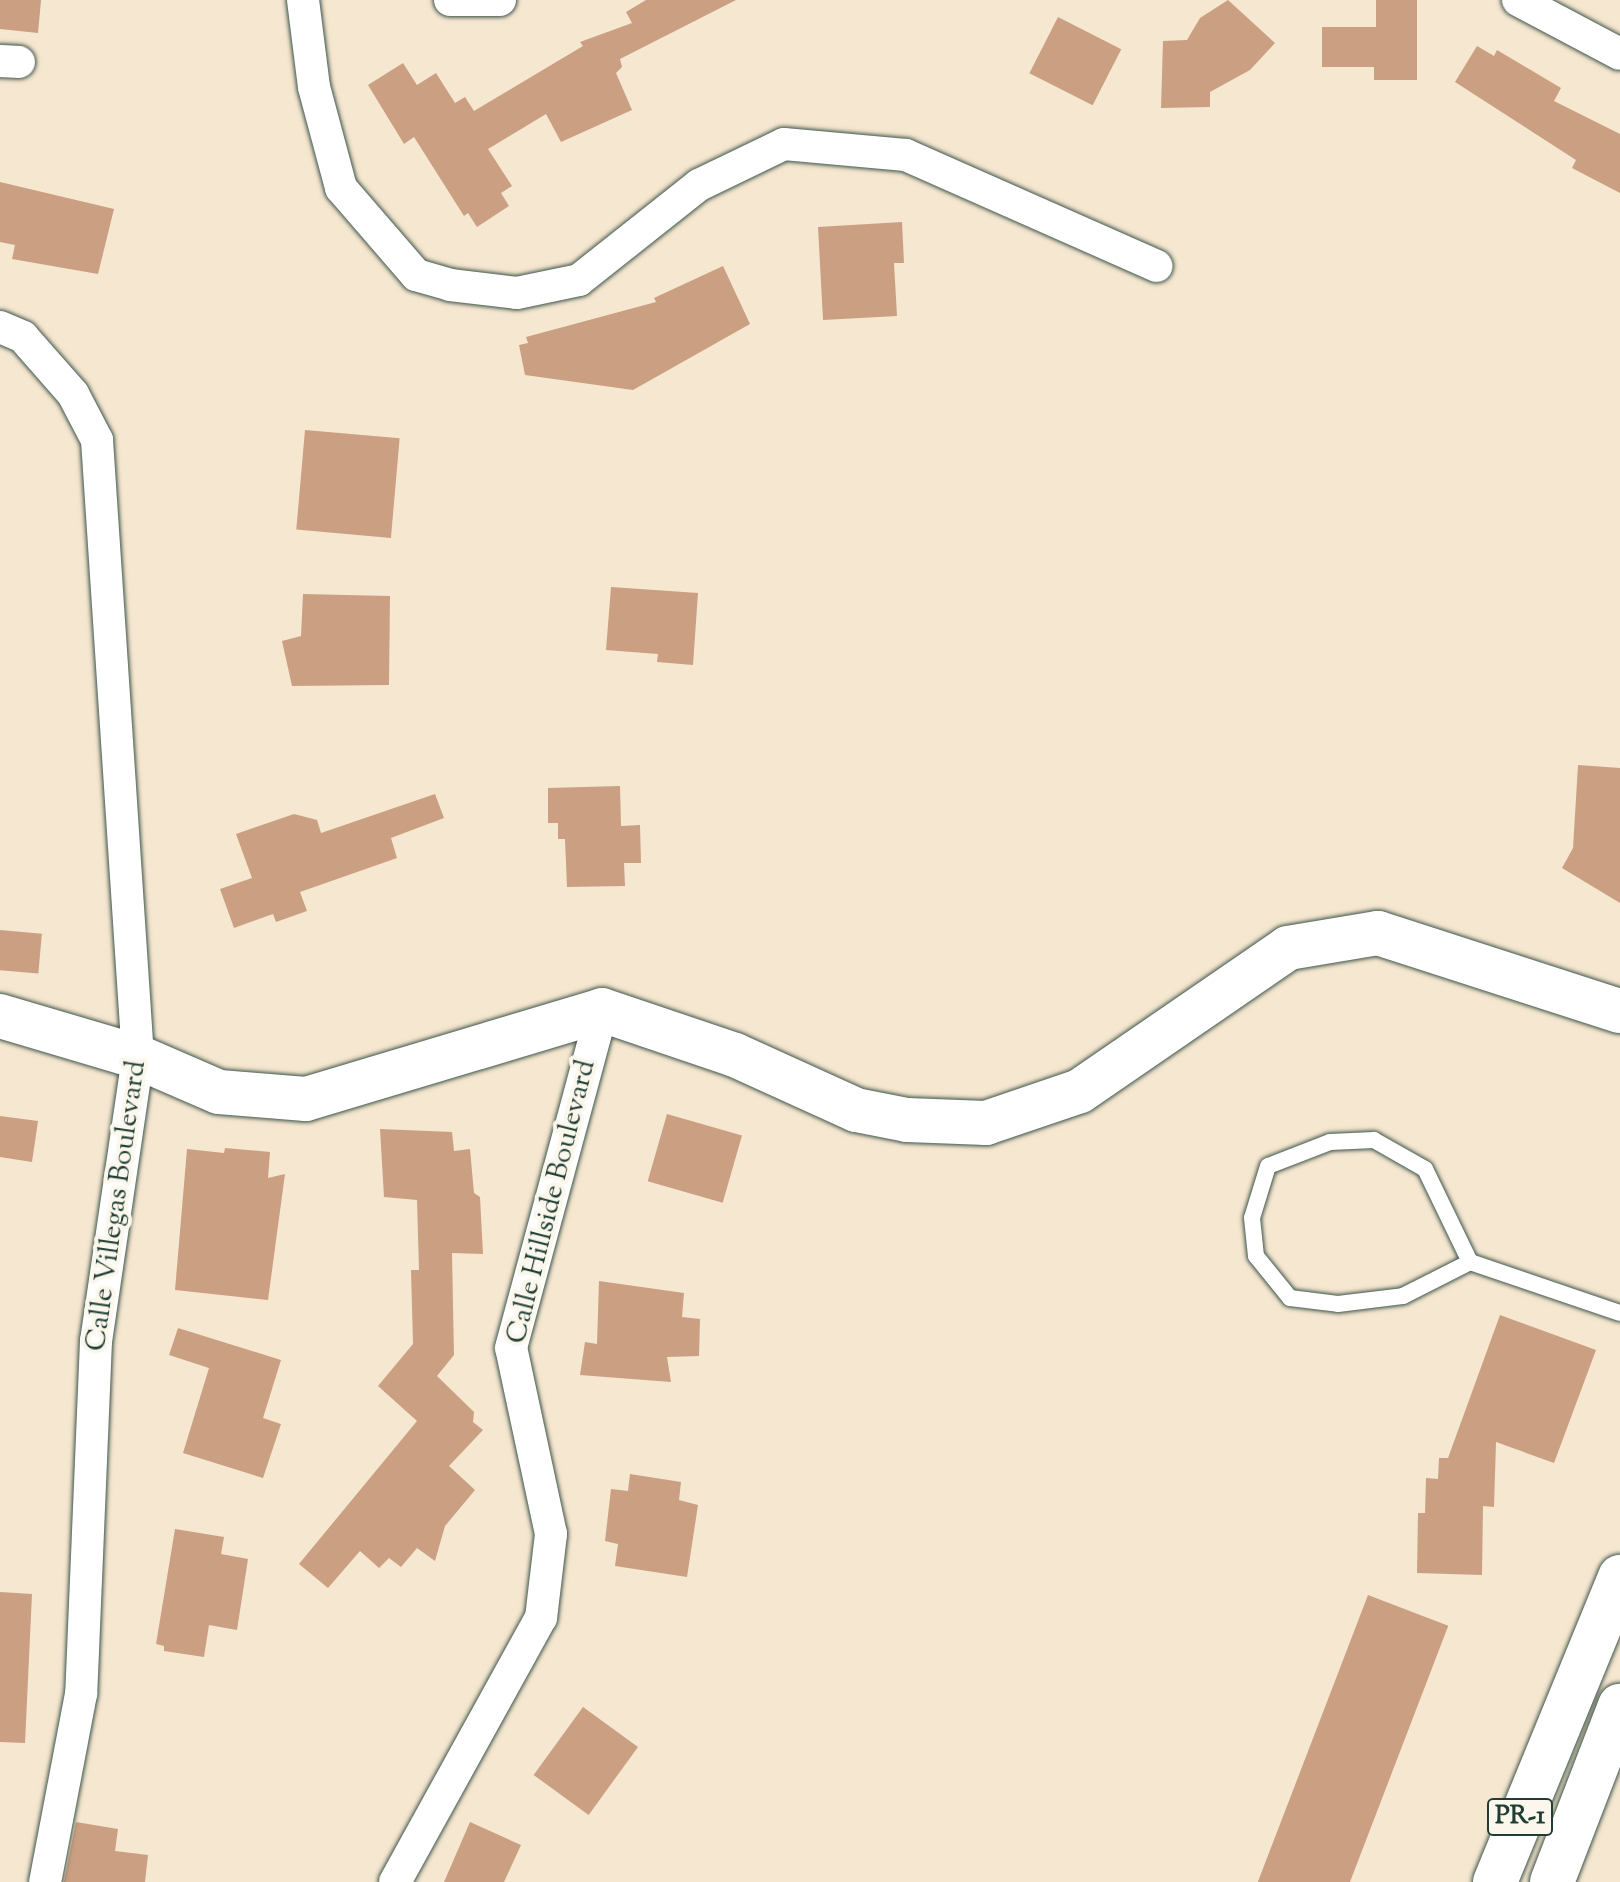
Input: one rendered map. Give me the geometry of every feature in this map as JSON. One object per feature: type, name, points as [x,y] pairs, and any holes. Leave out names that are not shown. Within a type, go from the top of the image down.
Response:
[{"type":"main road","points":[[0,1016],[138,1057],[219,1092],[306,1099],[602,1010],[735,1055],[856,1110],[907,1120],[986,1123],[1080,1091],[1288,948],[1378,933],[1620,1011]]},
{"type":"main road","name":"PR-1","points":[[1495,1882],[1620,1577]]},
{"type":"main road","name":"PR-1","points":[[1552,1882],[1620,1706]]},
{"type":"street","points":[[303,0],[314,87],[341,188],[416,275],[450,285],[517,293],[579,280],[699,185],[784,144],[906,155],[1156,266]]},
{"type":"street","points":[[450,0],[500,0]]},
{"type":"street","points":[[1518,0],[1620,54]]},
{"type":"street","name":"Calle Villegas Boulevard","points":[[0,327],[23,337],[73,394],[97,440],[138,1057],[96,1341],[81,1694],[45,1882]]},
{"type":"street","name":"Calle Hillside Boulevard","points":[[395,1882],[541,1618],[551,1534],[511,1348],[602,1010]]},
{"type":"lane","points":[[1470,1262],[1403,1296],[1338,1304],[1290,1298],[1256,1256],[1252,1218],[1268,1166],[1330,1142],[1374,1140],[1425,1169],[1470,1262],[1620,1313]]},
{"type":"building","points":[[0,0],[41,0],[38,33],[0,29]]},
{"type":"building","points":[[646,0],[736,0],[620,59],[622,67],[616,73],[632,110],[561,142],[546,114],[488,149],[512,186],[501,193],[509,206],[477,227],[468,213],[464,216],[414,137],[404,144],[368,85],[403,63],[417,85],[436,73],[455,103],[465,97],[474,111],[583,46],[580,42],[632,23],[626,12]]},
{"type":"building","points":[[1228,0],[1275,43],[1250,70],[1210,92],[1210,107],[1161,108],[1163,41],[1187,40],[1200,18]]},
{"type":"building","points":[[1376,0],[1417,0],[1417,80],[1374,80],[1374,67],[1322,67],[1322,27],[1376,27]]},
{"type":"building","points":[[1058,17],[1121,49],[1093,105],[1029,73]]},
{"type":"building","points":[[1477,46],[1494,56],[1497,50],[1561,88],[1554,101],[1620,134],[1620,193],[1572,168],[1576,160],[1455,82]]},
{"type":"building","points":[[0,182],[114,209],[98,274],[12,259],[15,245],[0,242]]},
{"type":"building","points":[[902,222],[904,263],[894,263],[897,316],[823,320],[818,227]]},
{"type":"building","points":[[723,266],[750,324],[633,390],[525,375],[519,345],[528,343],[526,337],[656,302],[654,298]]},
{"type":"building","points":[[305,430],[400,438],[391,538],[296,530]]},
{"type":"building","points":[[611,587],[698,593],[693,665],[657,662],[658,654],[606,650]]},
{"type":"building","points":[[303,594],[390,596],[389,685],[292,686],[282,641],[301,636]]},
{"type":"building","points":[[1578,765],[1620,768],[1620,903],[1562,868],[1573,848]]},
{"type":"building","points":[[620,786],[621,826],[640,825],[641,863],[624,863],[625,886],[567,887],[565,839],[558,839],[558,823],[548,823],[548,788]]},
{"type":"building","points":[[435,794],[444,818],[391,838],[397,858],[300,892],[307,911],[276,922],[273,914],[234,928],[220,889],[252,878],[236,834],[294,814],[317,820],[321,833]]},
{"type":"building","points":[[0,930],[42,934],[38,974],[0,970]]},
{"type":"building","points":[[667,1114],[742,1135],[723,1203],[648,1181]]},
{"type":"building","points":[[0,1116],[38,1121],[32,1162],[0,1157]]},
{"type":"building","points":[[380,1129],[452,1132],[454,1151],[470,1149],[474,1193],[480,1197],[483,1254],[452,1253],[454,1355],[437,1376],[474,1412],[473,1422],[483,1430],[449,1466],[475,1490],[445,1526],[435,1561],[417,1548],[401,1567],[389,1558],[379,1568],[360,1551],[328,1588],[299,1564],[417,1421],[378,1386],[413,1344],[411,1270],[419,1270],[417,1200],[384,1197]]},
{"type":"building","points":[[225,1148],[270,1152],[268,1178],[285,1174],[268,1300],[175,1290],[187,1149],[224,1153]]},
{"type":"building","points":[[599,1281],[684,1293],[682,1317],[700,1319],[699,1356],[667,1357],[671,1382],[580,1375],[585,1342],[597,1344]]},
{"type":"building","points":[[1500,1315],[1596,1350],[1554,1463],[1496,1442],[1494,1507],[1483,1506],[1482,1575],[1417,1573],[1418,1513],[1425,1513],[1426,1478],[1438,1479],[1439,1458],[1448,1458]]},
{"type":"building","points":[[178,1328],[281,1360],[263,1418],[281,1424],[263,1478],[183,1453],[209,1368],[169,1355]]},
{"type":"building","points":[[630,1474],[681,1482],[679,1500],[698,1505],[687,1577],[615,1566],[618,1544],[605,1541],[611,1489],[628,1491]]},
{"type":"building","points":[[175,1529],[224,1537],[221,1554],[248,1559],[237,1630],[209,1625],[204,1657],[164,1651],[164,1646],[156,1644]]},
{"type":"building","points":[[0,1592],[32,1594],[25,1743],[0,1742]]},
{"type":"building","points":[[1368,1595],[1448,1626],[1350,1882],[1258,1882]]},
{"type":"building","points":[[583,1707],[638,1747],[589,1815],[534,1775]]},
{"type":"building","points":[[76,1822],[118,1829],[115,1851],[148,1855],[145,1882],[64,1882]]},
{"type":"building","points":[[470,1822],[521,1845],[504,1882],[444,1882]]}]
